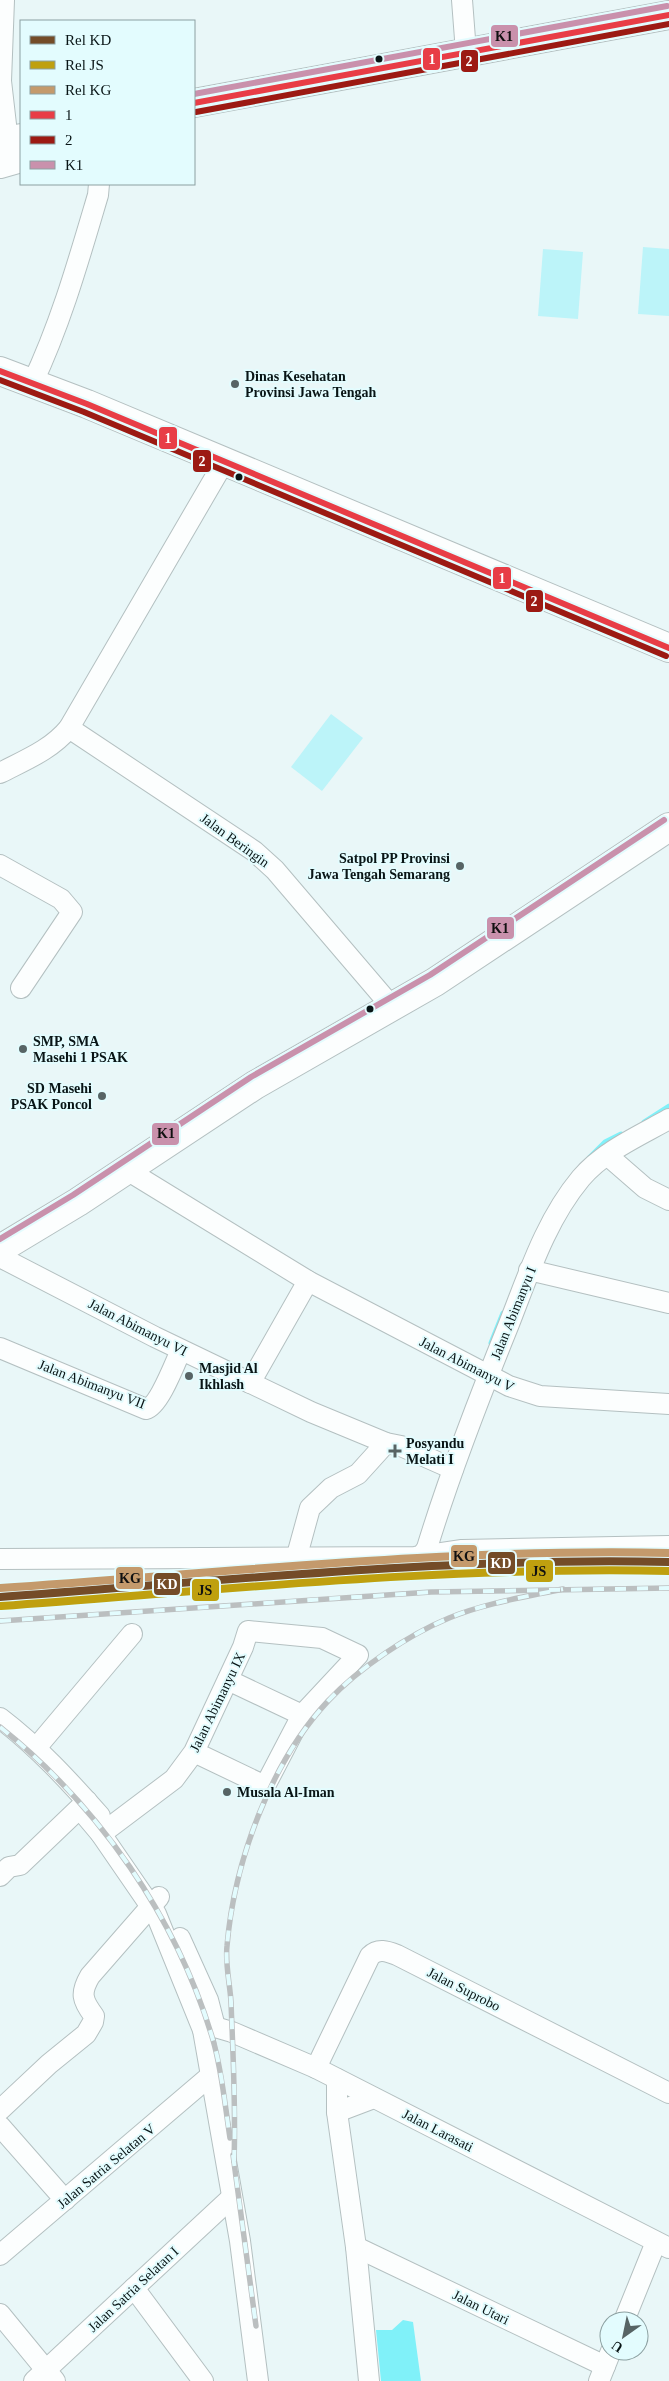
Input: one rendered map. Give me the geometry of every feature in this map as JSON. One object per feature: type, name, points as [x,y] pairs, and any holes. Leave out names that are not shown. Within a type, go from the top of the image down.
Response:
[{"type":"main road","points":[[195,103],[669,15]]},
{"type":"main road","points":[[0,371],[86,404],[669,648]]},
{"type":"main road","points":[[0,1249],[127,1170],[255,1085],[435,982],[669,827]]},
{"type":"street","points":[[4,0],[1,81],[10,149]]},
{"type":"street","points":[[462,0],[466,52]]},
{"type":"street","points":[[32,384],[49,346],[77,271],[98,195],[99,185]]},
{"type":"street","points":[[0,774],[58,741],[69,728],[224,462]]},
{"type":"street","name":"Jalan Beringin","points":[[69,728],[254,851],[275,870],[392,1007]]},
{"type":"street","points":[[0,866],[61,899],[72,912],[21,988]]},
{"type":"street","name":"Jalan Abimanyu I","points":[[423,1554],[427,1548],[487,1376],[529,1270],[558,1211],[582,1177],[607,1155],[669,1119]]},
{"type":"street","points":[[607,1155],[645,1188],[669,1200]]},
{"type":"street","name":"Jalan Abimanyu V","points":[[127,1170],[308,1280],[509,1386],[540,1396],[669,1404]]},
{"type":"street","name":"Jalan Abimanyu VI","points":[[0,1257],[181,1350],[310,1412],[386,1443],[401,1446],[453,1469]]},
{"type":"street","points":[[529,1270],[669,1303]]},
{"type":"street","points":[[250,1383],[308,1280]]},
{"type":"street","name":"Jalan Abimanyu VII","points":[[0,1348],[146,1409],[150,1408],[157,1401],[181,1350]]},
{"type":"street","points":[[296,1559],[310,1508],[330,1488],[358,1474],[386,1443]]},
{"type":"street","points":[[0,1559],[414,1557],[423,1554],[462,1550],[669,1546]]},
{"type":"street","name":"Jalan Abimanyu IX","points":[[106,1830],[174,1779],[194,1752],[244,1647],[248,1631],[322,1638],[358,1655],[302,1715]]},
{"type":"street","points":[[36,1748],[132,1634]]},
{"type":"street","points":[[194,1752],[265,1786],[302,1715],[228,1680]]},
{"type":"street","points":[[0,1718],[60,1771],[84,1805],[106,1830],[156,1902],[166,1906],[208,2000],[210,2076],[241,2251],[258,2381]]},
{"type":"street","points":[[3,1868],[20,1865],[84,1805]]},
{"type":"street","points":[[0,2110],[48,2064],[86,2034],[93,2022],[94,2016],[84,2002],[82,1994],[84,1986],[90,1976],[156,1902]]},
{"type":"street","name":"Jalan Suprobo","points":[[316,2068],[370,1956],[382,1950],[397,1954],[669,2093]]},
{"type":"street","name":"Jalan Larasati","points":[[209,2028],[316,2068],[663,2245]]},
{"type":"street","name":"Jalan Satria Selatan V","points":[[0,2255],[210,2076]]},
{"type":"street","points":[[337,2079],[337,2112],[356,2248],[368,2381]]},
{"type":"street","points":[[337,2112],[374,2098]]},
{"type":"street","points":[[0,2126],[65,2200]]},
{"type":"street","name":"Jalan Satria Selatan I","points":[[45,2377],[134,2288],[231,2198]]},
{"type":"street","points":[[629,2311],[663,2245]]},
{"type":"street","name":"Jalan Utari","points":[[356,2248],[605,2366]]},
{"type":"street","points":[[134,2288],[203,2381]]},
{"type":"street","points":[[0,2314],[45,2377]]},
{"type":"shaded area","points":[[643,247],[669,249],[669,316],[638,314]]},
{"type":"shaded area","points":[[543,249],[583,252],[578,319],[538,316]]},
{"type":"shaded area","points":[[331,714],[363,738],[322,791],[291,767]]},
{"type":"water","points":[[403,2320],[413,2322],[421,2381],[381,2381],[376,2330],[392,2330]]},
{"type":"waterway","points":[[644,1122],[669,1106]]},
{"type":"waterway","points":[[589,1158],[605,1142],[621,1134]]},
{"type":"waterway","points":[[491,1343],[503,1313]]},
{"type":"railway","points":[[0,1621],[431,1592],[669,1588]]},
{"type":"railway","points":[[234,2161],[235,2121],[231,2002],[227,1960],[231,1914],[247,1848],[258,1816],[272,1784],[289,1754],[307,1726],[340,1689],[354,1676],[401,1643],[433,1625],[477,1608],[563,1589]]},
{"type":"railway","points":[[0,1727],[36,1758],[70,1792],[130,1867],[156,1908],[198,1995],[213,2040],[221,2076],[230,2138]]},
{"type":"railway","points":[[233,2155],[256,2326]]},
{"type":"rail line","name":"KG","points":[[0,1588],[418,1558],[586,1552],[669,1553]]},
{"type":"rail line","name":"KD","points":[[0,1597],[418,1567],[586,1561],[669,1562]]},
{"type":"rail line","name":"JS","points":[[1,1606],[419,1576],[586,1570],[669,1571]]},
{"type":"transit line","name":"K1","points":[[195,94],[667,6]]},
{"type":"transit line","name":"1","points":[[195,103],[669,15]]},
{"type":"transit line","name":"2","points":[[196,112],[669,24]]},
{"type":"transit line","name":"1","points":[[0,371],[87,404],[669,648]]},
{"type":"transit line","name":"2","points":[[0,380],[84,412],[666,656]]},
{"type":"transit line","name":"K1","points":[[0,1239],[73,1195],[251,1077],[430,975],[664,820]]},
{"type":"place","name":"Dinas Kesehatan Provinsi Jawa Tengah","points":[[235,384]]},
{"type":"place","name":"Satpol PP Provinsi Jawa Tengah Semarang","points":[[460,866]]},
{"type":"place","name":"SMP, SMA Masehi 1 PSAK","points":[[23,1049]]},
{"type":"place","name":"SD Masehi PSAK Poncol","points":[[102,1096]]},
{"type":"place","name":"Masjid Al Ikhlash","points":[[189,1376]]},
{"type":"place","name":"Posyandu Melati I","points":[[395,1451]]},
{"type":"place","name":"Musala Al-Iman","points":[[227,1792]]}]
